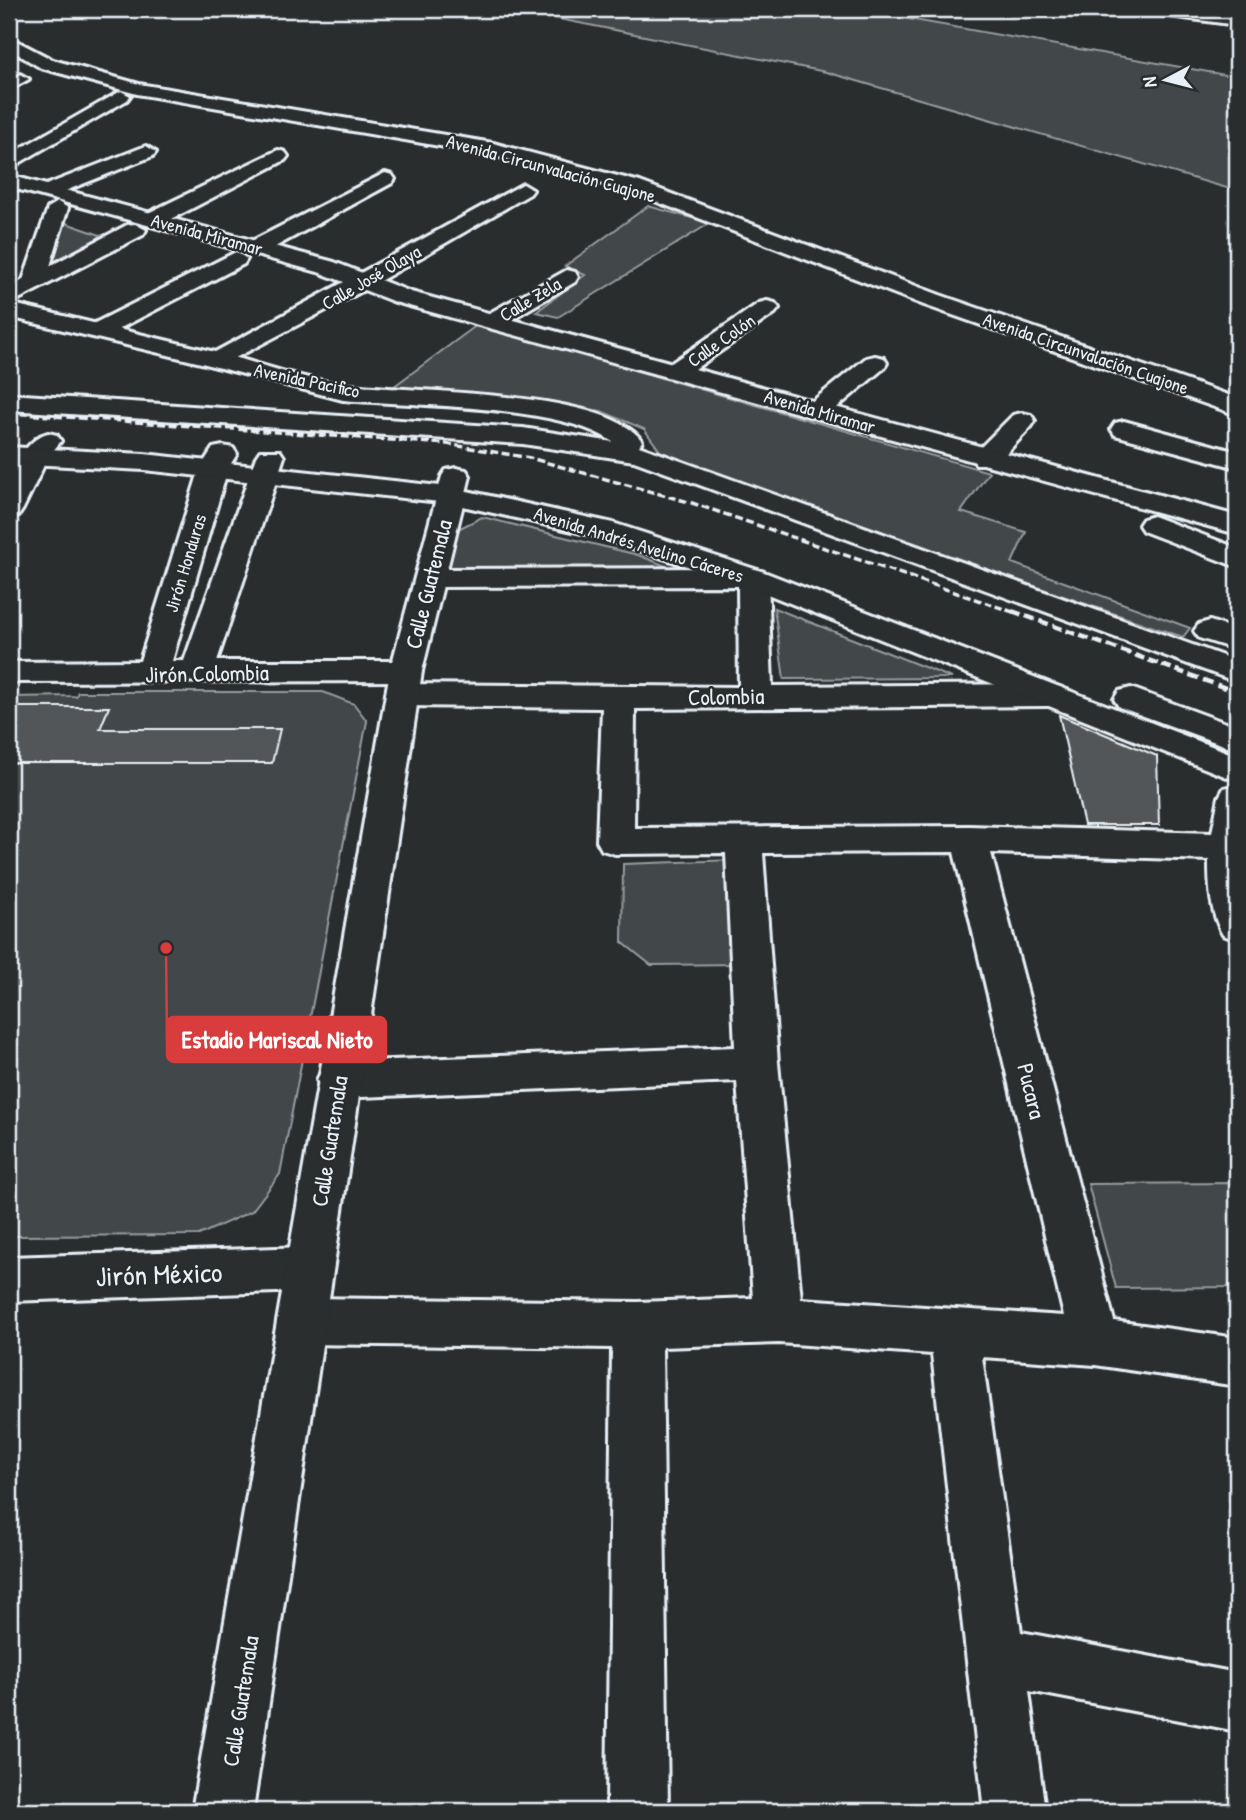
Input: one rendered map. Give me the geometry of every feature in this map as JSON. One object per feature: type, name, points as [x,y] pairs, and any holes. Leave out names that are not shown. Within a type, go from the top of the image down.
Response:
[{"type":"main road","points":[[1154,9],[1237,20]]},
{"type":"main road","name":"Avenida Circunvalación Cuajone","points":[[9,42],[47,64],[138,89],[494,149],[633,186],[932,300],[1237,407]]},
{"type":"main road","points":[[9,163],[121,96]]},
{"type":"main road","points":[[34,282],[53,199],[146,152]]},
{"type":"main road","points":[[9,297],[278,156]]},
{"type":"main road","points":[[99,330],[385,179]]},
{"type":"main road","name":"Avenida Miramar","points":[[9,181],[53,199],[246,254],[1237,525]]},
{"type":"main road","name":"Calle José Olaya","points":[[218,360],[357,285],[523,190]]},
{"type":"main road","name":"Avenida Miramar","points":[[9,194],[53,199]]},
{"type":"main road","name":"Calle Zela","points":[[492,321],[567,277]]},
{"type":"main road","name":"Calle Colón","points":[[676,372],[767,308]]},
{"type":"main road","name":"Avenida Pacifico","points":[[9,310],[340,391],[561,412],[598,422],[626,436],[639,454]]},
{"type":"main road","points":[[818,410],[875,363]]},
{"type":"main road","points":[[13,391],[40,404],[523,436],[639,454],[1237,672]]},
{"type":"main road","points":[[986,458],[1022,421]]},
{"type":"main road","points":[[1124,429],[1237,460]]},
{"type":"main road","name":"Avenida Andrés Avelino Cáceres","points":[[9,441],[31,451],[218,461],[453,486],[530,490],[647,519],[1237,739]]},
{"type":"main road","points":[[9,509],[31,451]]},
{"type":"main road","name":"Jirón Honduras","points":[[152,674],[218,461]]},
{"type":"main road","name":"Jirón Honduras","points":[[197,673],[267,465]]},
{"type":"main road","points":[[1061,479],[1094,503],[1237,558]]},
{"type":"main road","name":"Avenida Andrés Avelino Cáceres","points":[[453,486],[603,529],[751,578],[1237,769]]},
{"type":"main road","name":"Calle Guatemala","points":[[222,1811],[404,683],[453,486]]},
{"type":"main road","points":[[431,578],[751,578],[756,696]]},
{"type":"main road","name":"Jirón Colombia","points":[[9,672],[197,673],[404,683]]},
{"type":"main road","name":"Colombia","points":[[404,683],[620,698],[1050,695]]},
{"type":"main road","points":[[620,698],[615,841],[969,839],[1233,848]]},
{"type":"main road","points":[[1237,797],[1227,891],[1237,925]]},
{"type":"main road","name":"Pucara","points":[[969,839],[1095,1342]]},
{"type":"main road","points":[[744,840],[757,1063],[779,1320]]},
{"type":"main road","points":[[338,1080],[757,1063]]},
{"type":"main road","name":"Jirón México","points":[[9,1279],[308,1269]]},
{"type":"main road","points":[[301,1321],[637,1325],[779,1320],[1095,1342],[1237,1362]]},
{"type":"main road","points":[[637,1325],[637,1811]]},
{"type":"main road","points":[[954,1331],[1015,1811]]},
{"type":"main road","points":[[996,1656],[1237,1702]]},
{"type":"shaded area","points":[[526,9],[852,9],[1237,77],[1237,191],[826,72],[559,19]]},
{"type":"shaded area","points":[[648,206],[710,223],[558,317],[536,312],[585,275],[565,266]]},
{"type":"shaded area","points":[[63,222],[106,237],[51,266],[44,266]]},
{"type":"shaded area","points":[[477,325],[989,472],[961,512],[1026,532],[1012,563],[1190,628],[1183,637],[698,467],[660,451],[644,429],[601,411],[534,399],[393,387]]},
{"type":"shaded area","points":[[482,517],[638,555],[671,568],[449,569],[454,531]]},
{"type":"shaded area","points":[[774,608],[952,678],[784,679]]},
{"type":"shaded area","points":[[78,692],[323,692],[354,704],[367,721],[280,1174],[252,1211],[199,1235],[9,1236],[9,697],[76,696]]},
{"type":"shaded area","points":[[735,860],[743,964],[651,965],[622,942],[623,864]]},
{"type":"shaded area","points":[[1237,1183],[1237,1287],[1116,1288],[1088,1184]]},
{"type":"building","points":[[9,707],[109,707],[100,729],[280,729],[272,763],[9,763]]},
{"type":"building","points":[[1059,715],[1157,756],[1159,825],[1084,825]]},
{"type":"railway","points":[[9,413],[447,444],[530,458],[692,503],[1016,613]]},
{"type":"railway","points":[[1012,611],[1237,692]]},
{"type":"place","name":"Estadio Mariscal Nieto","points":[[166,948]]}]
